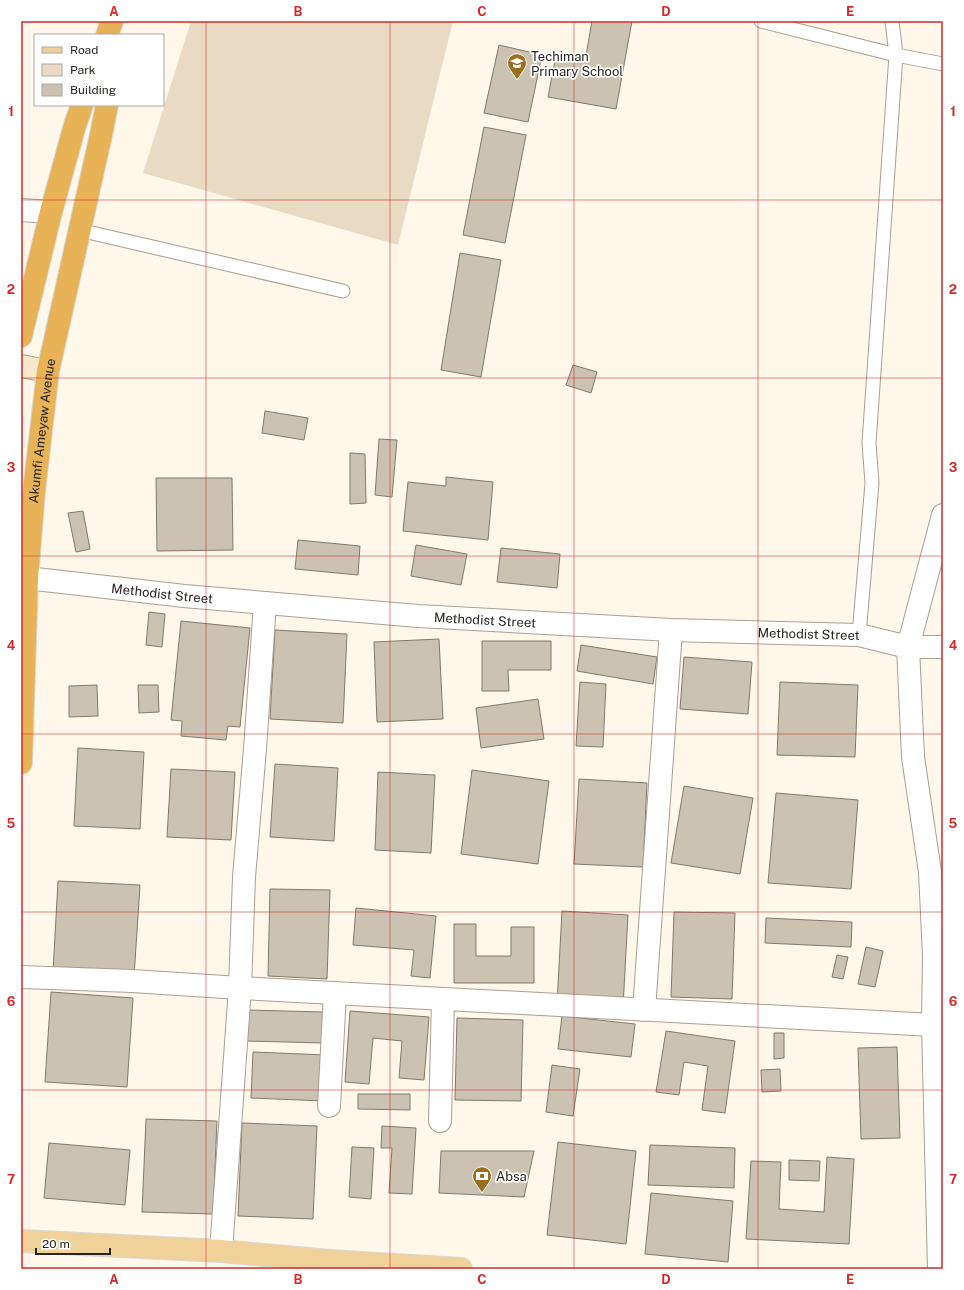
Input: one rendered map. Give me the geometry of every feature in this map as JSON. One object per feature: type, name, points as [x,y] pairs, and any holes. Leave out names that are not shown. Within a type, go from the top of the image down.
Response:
[{"type":"highway","points":[[107,34],[112,21]]},
{"type":"highway","points":[[119,34],[121,21]]},
{"type":"highway","points":[[21,336],[51,212],[82,106]]},
{"type":"highway","name":"Akumfi Ameyaw Avenue","points":[[21,762],[27,578],[34,491],[48,371],[101,135],[106,106]]},
{"type":"main road","points":[[21,1241],[221,1251],[328,1261],[461,1269]]},
{"type":"street","points":[[21,210],[51,212]]},
{"type":"street","points":[[21,366],[48,371]]},
{"type":"street","points":[[939,1269],[933,1026],[934,956],[930,872],[913,757],[908,647],[943,515]]},
{"type":"street","name":"Methodist Street","points":[[27,578],[265,603],[418,616],[671,630],[859,636],[908,647],[943,647]]},
{"type":"street","points":[[221,1251],[240,988],[244,876],[255,749],[265,603]]},
{"type":"street","points":[[644,1010],[671,630]]},
{"type":"street","points":[[21,977],[132,981],[933,1026]]},
{"type":"street","points":[[329,1106],[335,993]]},
{"type":"street","points":[[440,1121],[444,999]]},
{"type":"lane","points":[[762,21],[896,55],[943,64]]},
{"type":"lane","points":[[859,636],[872,483],[869,443],[896,55],[892,21]]},
{"type":"lane","points":[[80,230],[343,291]]},
{"type":"green space","points":[[191,21],[453,21],[398,245],[143,173]]},
{"type":"building","points":[[592,21],[632,21],[616,109],[548,97],[556,55],[585,61]]},
{"type":"building","points":[[499,45],[542,55],[528,122],[484,113]]},
{"type":"building","points":[[484,127],[526,135],[505,243],[463,235]]},
{"type":"building","points":[[460,253],[501,260],[481,377],[441,370]]},
{"type":"building","points":[[573,365],[597,372],[591,393],[566,385]]},
{"type":"building","points":[[265,411],[308,418],[304,440],[262,433]]},
{"type":"building","points":[[379,439],[397,440],[392,497],[375,495]]},
{"type":"building","points":[[350,453],[365,454],[366,503],[350,504]]},
{"type":"building","points":[[446,477],[493,482],[488,540],[403,531],[408,482],[446,486]]},
{"type":"building","points":[[156,478],[232,478],[233,550],[157,551]]},
{"type":"building","points":[[83,511],[90,549],[76,552],[68,513]]},
{"type":"building","points":[[298,540],[360,546],[358,575],[295,569]]},
{"type":"building","points":[[416,545],[467,554],[461,585],[411,576]]},
{"type":"building","points":[[501,548],[560,554],[557,588],[497,582]]},
{"type":"building","points":[[149,612],[165,614],[162,647],[146,645]]},
{"type":"building","points":[[181,621],[250,628],[240,727],[228,726],[226,740],[181,736],[182,721],[171,720]]},
{"type":"building","points":[[275,630],[347,634],[343,723],[270,719]]},
{"type":"building","points":[[439,639],[443,719],[377,722],[374,642]]},
{"type":"building","points":[[482,641],[551,641],[551,670],[508,670],[509,691],[482,691]]},
{"type":"building","points":[[581,645],[657,657],[653,684],[577,671]]},
{"type":"building","points":[[684,657],[752,662],[748,714],[680,709]]},
{"type":"building","points":[[580,682],[606,684],[603,747],[576,746]]},
{"type":"building","points":[[780,682],[858,685],[855,757],[777,755]]},
{"type":"building","points":[[97,685],[98,716],[69,717],[69,686]]},
{"type":"building","points":[[138,685],[158,685],[159,712],[139,713]]},
{"type":"building","points":[[538,699],[544,739],[481,748],[476,708]]},
{"type":"building","points":[[78,748],[144,752],[140,829],[74,826]]},
{"type":"building","points":[[275,764],[338,768],[334,841],[270,837]]},
{"type":"building","points":[[171,769],[235,772],[231,840],[167,837]]},
{"type":"building","points":[[472,770],[549,781],[538,864],[461,854]]},
{"type":"building","points":[[378,772],[435,775],[431,853],[375,850]]},
{"type":"building","points":[[579,779],[647,783],[643,867],[574,864]]},
{"type":"building","points":[[684,786],[753,798],[740,874],[671,863]]},
{"type":"building","points":[[776,793],[858,800],[851,889],[768,883]]},
{"type":"building","points":[[58,881],[140,885],[134,977],[53,972]]},
{"type":"building","points":[[270,889],[330,890],[327,979],[268,976]]},
{"type":"building","points":[[356,908],[436,916],[430,978],[411,976],[414,950],[353,945]]},
{"type":"building","points":[[562,911],[628,915],[623,1007],[557,1003]]},
{"type":"building","points":[[674,912],[735,913],[732,999],[671,997]]},
{"type":"building","points":[[766,918],[852,922],[851,947],[765,943]]},
{"type":"building","points":[[454,924],[476,924],[476,956],[511,956],[511,927],[534,927],[534,983],[454,983]]},
{"type":"building","points":[[866,947],[883,951],[875,987],[858,984]]},
{"type":"building","points":[[837,955],[848,957],[843,979],[832,977]]},
{"type":"building","points":[[51,992],[133,998],[127,1087],[45,1082]]},
{"type":"building","points":[[247,1010],[323,1012],[323,1043],[246,1041]]},
{"type":"building","points":[[350,1011],[429,1017],[424,1080],[399,1078],[402,1041],[373,1038],[369,1084],[345,1082]]},
{"type":"building","points":[[562,1016],[635,1024],[631,1057],[558,1049]]},
{"type":"building","points":[[457,1018],[523,1020],[521,1101],[455,1100]]},
{"type":"building","points":[[666,1031],[735,1041],[725,1113],[702,1110],[708,1066],[684,1062],[679,1095],[656,1092]]},
{"type":"building","points":[[774,1033],[784,1033],[784,1058],[774,1059]]},
{"type":"building","points":[[897,1047],[900,1138],[861,1139],[858,1048]]},
{"type":"building","points":[[253,1052],[326,1055],[324,1101],[251,1098]]},
{"type":"building","points":[[552,1065],[580,1069],[573,1116],[546,1112]]},
{"type":"building","points":[[780,1069],[781,1091],[762,1092],[761,1070]]},
{"type":"building","points":[[358,1094],[410,1094],[410,1110],[358,1109]]},
{"type":"building","points":[[146,1119],[217,1121],[213,1214],[142,1212]]},
{"type":"building","points":[[242,1123],[317,1126],[313,1219],[238,1216]]},
{"type":"building","points":[[382,1126],[416,1128],[412,1194],[389,1193],[392,1148],[381,1148]]},
{"type":"building","points":[[558,1142],[636,1151],[626,1244],[547,1235]]},
{"type":"building","points":[[49,1143],[130,1150],[125,1205],[44,1198]]},
{"type":"building","points":[[650,1145],[735,1148],[734,1188],[648,1185]]},
{"type":"building","points":[[352,1147],[374,1148],[371,1199],[349,1197]]},
{"type":"building","points":[[441,1151],[534,1151],[524,1197],[439,1193]]},
{"type":"building","points":[[827,1157],[854,1159],[849,1244],[746,1239],[751,1161],[781,1162],[779,1209],[824,1212]]},
{"type":"building","points":[[789,1160],[820,1161],[819,1181],[789,1180]]},
{"type":"building","points":[[651,1193],[733,1201],[728,1262],[645,1254]]},
{"type":"place","name":"Techiman Primary School","points":[[517,80]]},
{"type":"place","name":"Absa","points":[[482,1193]]}]
